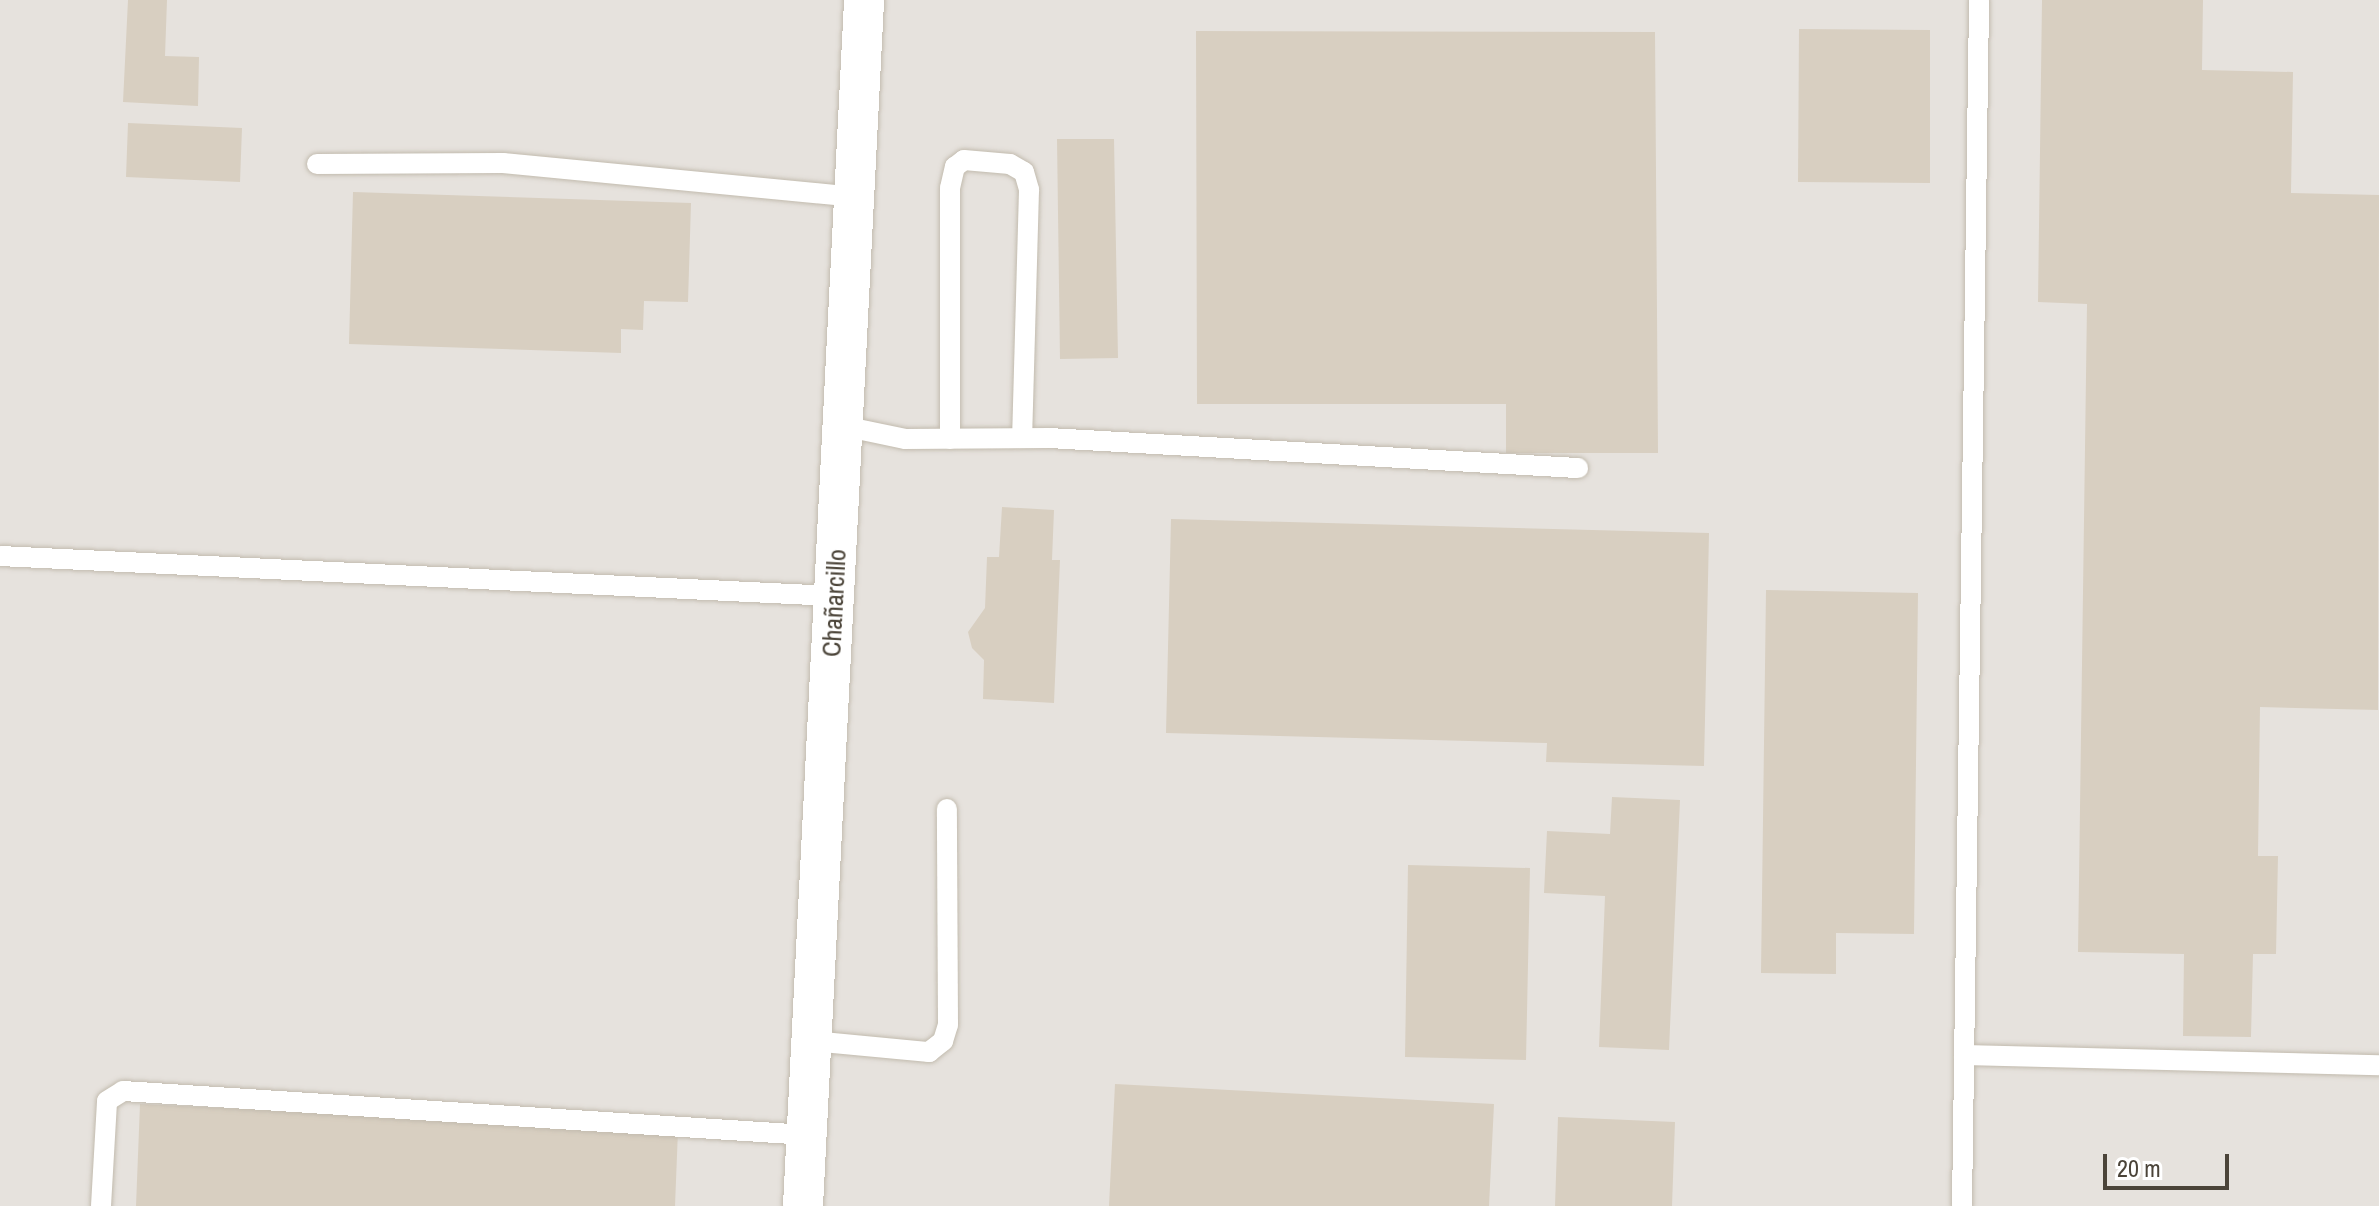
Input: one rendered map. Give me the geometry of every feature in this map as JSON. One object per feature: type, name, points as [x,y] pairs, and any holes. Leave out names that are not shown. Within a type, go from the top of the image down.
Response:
[{"type":"street","name":"Chañarcillo","points":[[803,1206],[864,0]]},
{"type":"lane","points":[[1962,1206],[1979,0]]},
{"type":"lane","points":[[950,439],[950,188],[955,167],[964,160],[1010,164],[1024,172],[1029,190],[1022,438]]},
{"type":"lane","points":[[317,164],[503,163],[854,197]]},
{"type":"lane","points":[[843,426],[905,439],[1022,438],[1578,468]]},
{"type":"lane","points":[[0,556],[834,596]]},
{"type":"lane","points":[[812,1041],[929,1052],[943,1041],[948,1025],[947,809]]},
{"type":"lane","points":[[1964,1055],[2379,1065]]},
{"type":"lane","points":[[101,1206],[107,1101],[123,1091],[807,1135]]},
{"type":"shaded area","points":[[0,0],[2379,0],[2379,1206],[0,1206]]},
{"type":"building","points":[[128,0],[167,0],[165,56],[199,57],[198,106],[123,102]]},
{"type":"building","points":[[2042,0],[2203,0],[2202,70],[2293,72],[2291,193],[2379,195],[2378,710],[2260,707],[2258,856],[2278,856],[2276,954],[2253,954],[2251,1037],[2183,1036],[2184,954],[2078,952],[2087,304],[2038,302]]},
{"type":"building","points":[[1799,29],[1930,30],[1930,183],[1798,182]]},
{"type":"building","points":[[1196,31],[1655,32],[1658,453],[1506,453],[1506,404],[1197,404]]},
{"type":"building","points":[[128,123],[242,128],[240,182],[126,177]]},
{"type":"building","points":[[1057,139],[1114,139],[1118,358],[1060,359]]},
{"type":"building","points":[[353,192],[691,203],[688,302],[644,301],[643,330],[621,329],[621,353],[349,344]]},
{"type":"building","points":[[1002,507],[1054,510],[1052,560],[1060,560],[1054,703],[983,699],[984,660],[972,648],[968,632],[985,608],[987,557],[999,557]]},
{"type":"building","points":[[1171,519],[1709,533],[1704,766],[1546,762],[1547,743],[1166,733]]},
{"type":"building","points":[[1766,590],[1918,593],[1914,934],[1836,933],[1836,974],[1761,973]]},
{"type":"building","points":[[1612,797],[1680,800],[1669,1050],[1599,1047],[1605,896],[1544,893],[1547,831],[1610,834]]},
{"type":"building","points":[[1408,865],[1530,868],[1526,1060],[1405,1057]]},
{"type":"building","points":[[1115,1084],[1494,1104],[1489,1206],[1109,1206]]},
{"type":"building","points":[[140,1104],[678,1130],[675,1206],[136,1206]]},
{"type":"building","points":[[1558,1117],[1675,1122],[1672,1206],[1555,1206]]}]
